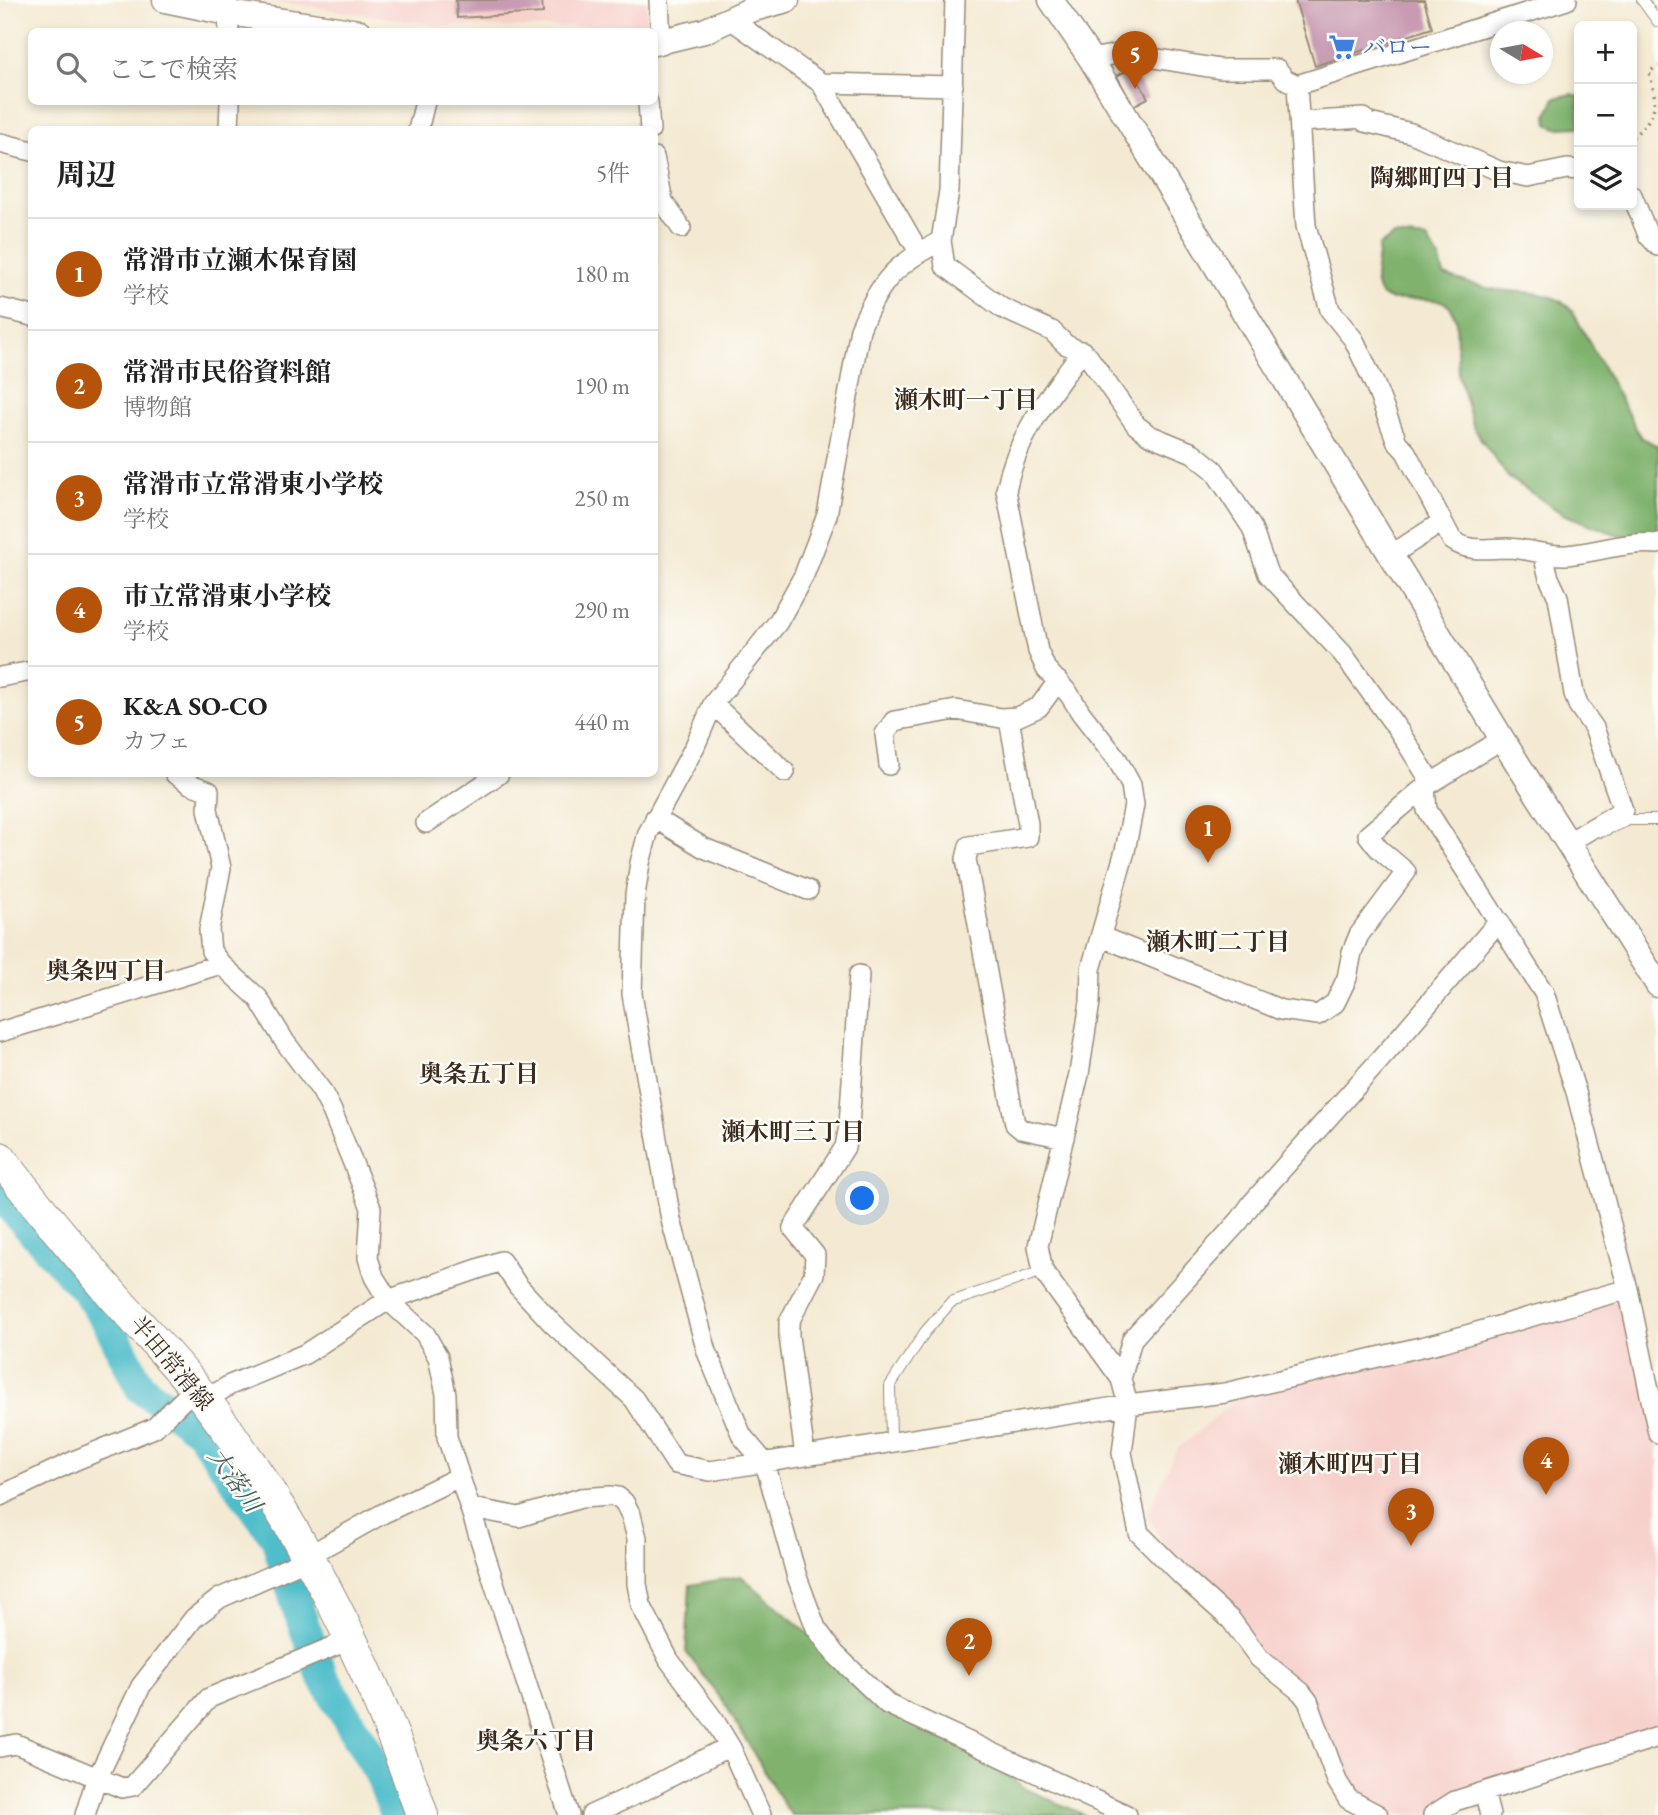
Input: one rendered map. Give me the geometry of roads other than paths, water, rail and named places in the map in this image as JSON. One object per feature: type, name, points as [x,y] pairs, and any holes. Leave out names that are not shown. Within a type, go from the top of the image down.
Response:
[{"type":"main road","name":"半田常滑線","points":[[0,1158],[112,1294],[162,1348],[184,1406],[260,1477],[293,1566],[385,1717],[422,1815]]},
{"type":"street","points":[[165,0],[228,15],[328,28]]},
{"type":"street","points":[[660,0],[658,43],[704,31],[750,10],[786,0]]},
{"type":"street","points":[[955,0],[949,191],[941,241],[946,266],[1002,309],[1052,331],[1065,344],[1082,351],[1094,363],[1136,425],[1149,435],[1193,453],[1214,470],[1252,528],[1268,574],[1342,653],[1399,731],[1428,784],[1427,810],[1544,993],[1576,1092],[1628,1289],[1658,1433]]},
{"type":"street","points":[[1051,0],[1091,59],[1502,739],[1574,839],[1658,985]]},
{"type":"street","points":[[1091,59],[1123,53],[1220,69],[1277,69],[1285,79],[1297,85],[1567,0]]},
{"type":"street","points":[[730,19],[821,83],[919,252]]},
{"type":"street","points":[[821,83],[953,86]]},
{"type":"street","points":[[1297,85],[1306,226],[1330,310],[1354,340],[1375,385],[1396,442],[1406,452],[1452,540],[1462,547],[1477,550],[1510,548],[1567,555],[1617,546],[1658,544]]},
{"type":"street","points":[[229,126],[230,105]]},
{"type":"street","points":[[419,126],[424,105]]},
{"type":"street","points":[[648,105],[650,126]]},
{"type":"street","points":[[1300,122],[1364,118],[1365,122],[1411,133],[1499,171],[1528,177],[1574,170]]},
{"type":"street","points":[[0,144],[28,150]]},
{"type":"street","points":[[658,177],[663,201],[681,228]]},
{"type":"street","points":[[1637,208],[1648,235],[1658,246]]},
{"type":"street","points":[[941,241],[919,252],[885,280],[871,302],[860,328],[827,515],[804,575],[778,622],[713,705],[695,746],[648,832],[635,895],[632,994],[671,1220],[707,1352],[742,1436],[765,1463],[794,1566],[816,1628],[835,1654],[887,1704],[1127,1815]]},
{"type":"street","points":[[0,308],[28,315]]},
{"type":"street","points":[[1082,351],[1035,415],[1010,470],[1006,489],[1038,651],[1046,669],[1117,759],[1133,795],[1133,817],[1091,969],[1090,1002],[1083,1050],[1038,1246],[1043,1271],[1121,1379],[1128,1405],[1122,1453],[1139,1533],[1182,1577],[1231,1620],[1259,1658],[1301,1692],[1308,1702],[1337,1781],[1348,1799],[1378,1815]]},
{"type":"street","points":[[1391,555],[1442,522]]},
{"type":"street","points":[[1543,554],[1549,578],[1558,597],[1574,694],[1578,705],[1594,728],[1623,810],[1574,839]]},
{"type":"street","points":[[0,677],[28,672]]},
{"type":"street","points":[[889,765],[885,734],[894,721],[956,710],[1009,719],[1038,707],[1058,681]]},
{"type":"street","points":[[713,705],[785,772]]},
{"type":"street","points":[[1009,719],[1028,837],[969,846],[966,859],[1015,1124],[1021,1129],[1064,1138]]},
{"type":"street","points":[[1102,937],[1281,1010],[1318,1015],[1335,1003],[1347,978],[1352,952],[1359,935],[1406,872],[1379,849],[1368,835],[1428,784],[1502,739]]},
{"type":"street","points":[[180,777],[190,784],[209,790],[208,809],[221,868],[209,930],[211,951],[221,964],[258,998],[285,1042],[321,1090],[367,1196],[371,1219],[368,1258],[374,1277],[388,1300],[425,1334],[438,1357],[446,1394],[447,1437],[569,1815]]},
{"type":"street","points":[[426,823],[495,777]]},
{"type":"street","points":[[655,818],[704,848],[808,890]]},
{"type":"street","points":[[1121,1379],[1132,1339],[1395,1044],[1499,921]]},
{"type":"street","points":[[0,1032],[221,964]]},
{"type":"street","points":[[805,1457],[789,1322],[814,1274],[815,1255],[793,1228],[845,1147],[849,1126],[859,975]]},
{"type":"street","points":[[0,1496],[154,1428],[184,1406],[305,1354],[388,1300],[501,1261],[518,1286],[553,1324],[634,1399],[676,1464],[710,1471],[1128,1405],[1225,1393],[1465,1336],[1628,1289]]},
{"type":"street","points":[[85,1815],[98,1778],[141,1686],[194,1618],[220,1598],[293,1566],[382,1514],[459,1477]]},
{"type":"street","points":[[472,1508],[519,1517],[582,1498],[610,1496],[618,1497],[624,1502],[631,1515],[637,1538],[636,1584],[641,1605],[669,1660],[714,1720],[731,1748],[761,1815]]},
{"type":"street","points":[[0,1747],[16,1744],[122,1788],[133,1786],[209,1698],[340,1643]]},
{"type":"street","points":[[1433,1815],[1455,1801],[1658,1737]]},
{"type":"street","points":[[591,1815],[731,1748]]},
{"type":"street","points":[[1484,1792],[1490,1815]]},
{"type":"lane","points":[[1642,0],[1658,22]]},
{"type":"lane","points":[[1574,839],[1601,832],[1629,820],[1658,820]]},
{"type":"lane","points":[[891,1443],[890,1386],[925,1332],[951,1302],[1043,1271]]},
{"type":"waterway","name":"大落川","points":[[0,1195],[85,1289],[109,1324],[140,1387],[199,1430],[276,1537],[322,1675],[380,1774],[396,1815]]},
{"type":"place","name":"バロー","points":[[1342,47]]},
{"type":"place","name":"K&A SO-CO","points":[[1135,89]]},
{"type":"place","name":"常滑市立瀬木保育園","points":[[1208,863]]},
{"type":"place","name":"市立常滑東小学校","points":[[1546,1495]]},
{"type":"place","name":"常滑市立常滑東小学校","points":[[1411,1546]]},
{"type":"place","name":"常滑市民俗資料館","points":[[969,1676]]},
{"type":"district","name":"陶郷町四丁目","points":[[1442,178]]},
{"type":"district","name":"瀬木町一丁目","points":[[966,400]]},
{"type":"district","name":"瀬木町二丁目","points":[[1218,942]]},
{"type":"district","name":"奥条四丁目","points":[[106,971]]},
{"type":"district","name":"奥条五丁目","points":[[479,1074]]},
{"type":"district","name":"瀬木町三丁目","points":[[793,1132]]},
{"type":"district","name":"瀬木町四丁目","points":[[1350,1464]]},
{"type":"district","name":"奥条六丁目","points":[[536,1741]]}]
